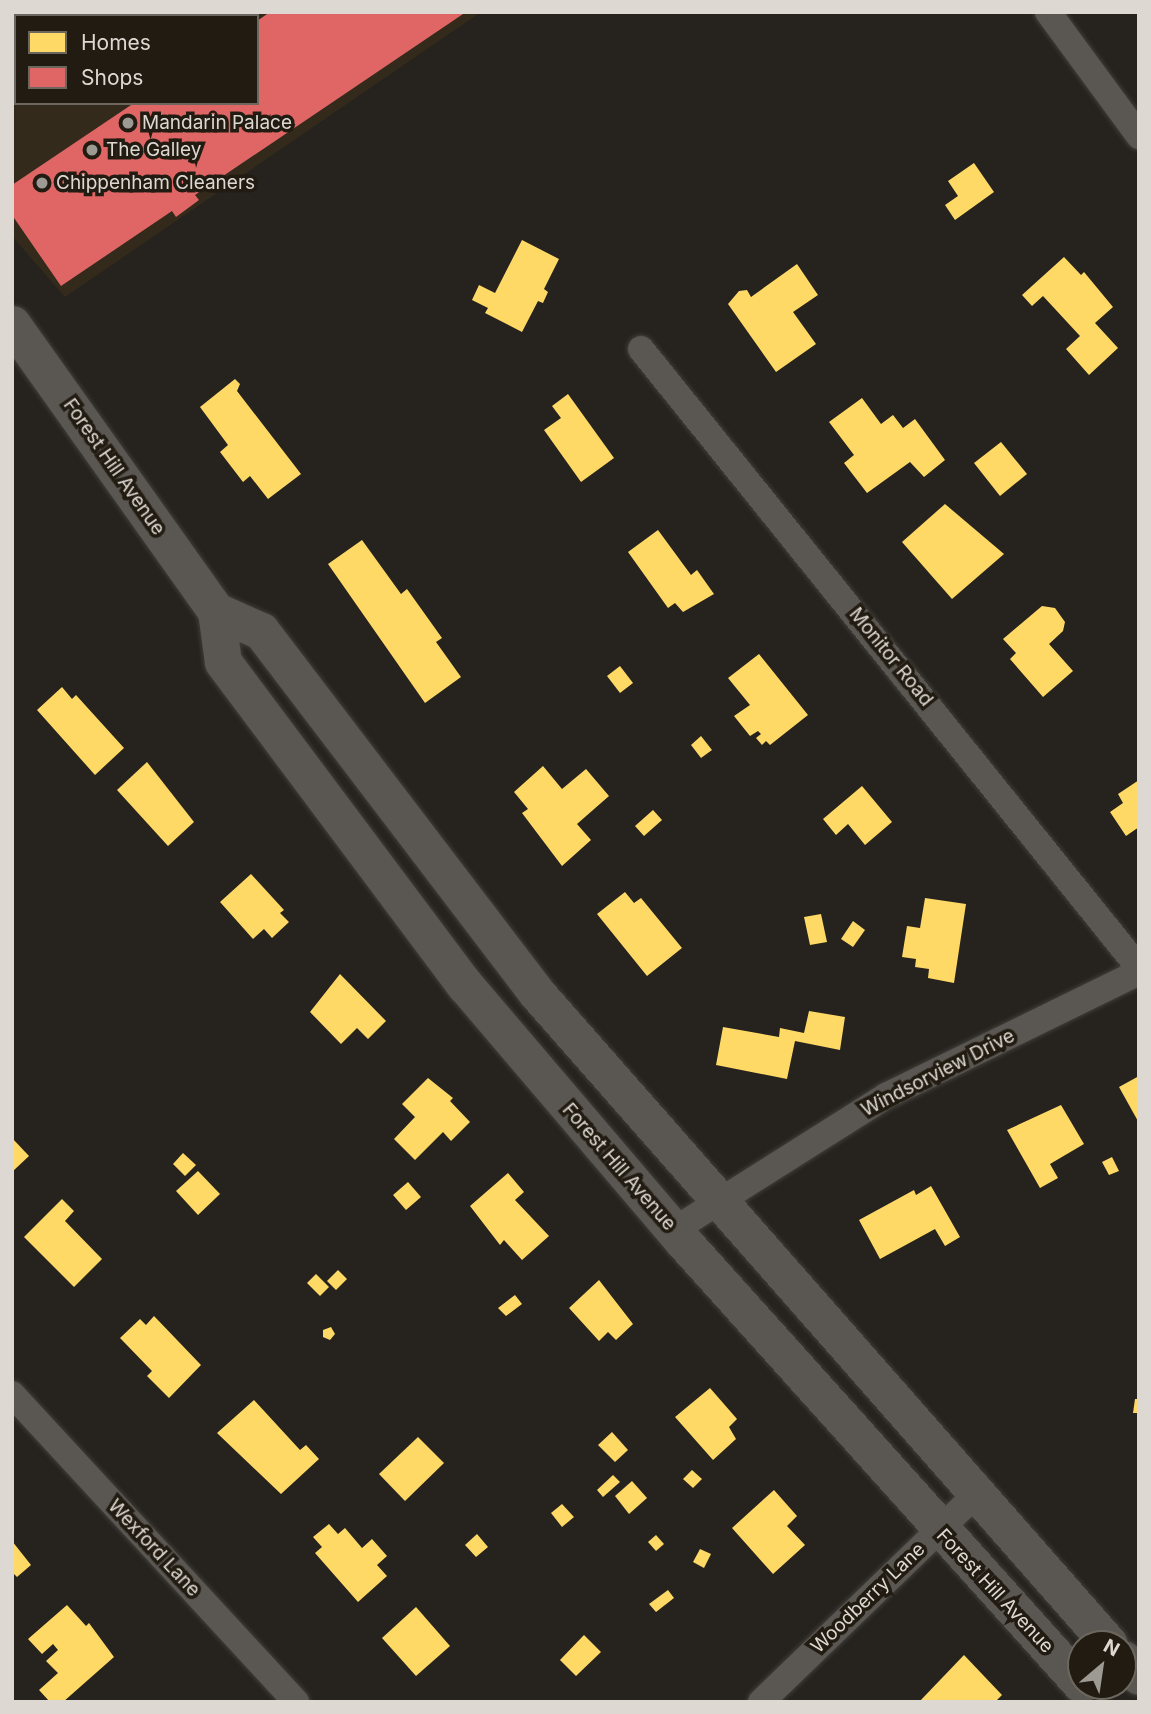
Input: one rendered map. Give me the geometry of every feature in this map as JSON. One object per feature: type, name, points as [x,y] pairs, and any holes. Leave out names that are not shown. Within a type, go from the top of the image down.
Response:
[{"type":"main road","name":"Forest Hill Avenue","points":[[12,324],[216,611],[223,662],[353,840],[465,985],[674,1230],[939,1530],[1067,1669]]},
{"type":"main road","points":[[216,611],[261,631],[535,991],[975,1495],[1097,1630]]},
{"type":"street","points":[[1048,12],[1139,136]]},
{"type":"street","name":"Monitor Road","points":[[641,349],[1139,970]]},
{"type":"street","name":"Windsorview Drive","points":[[674,1230],[886,1096],[1139,970]]},
{"type":"street","name":"Wexford Lane","points":[[12,1394],[296,1702]]},
{"type":"street","name":"Woodberry Lane","points":[[761,1702],[975,1495]]},
{"type":"shaded area","points":[[12,12],[481,12],[65,297],[12,236]]},
{"type":"building: Homes","points":[[974,163],[994,192],[955,220],[945,205],[958,196],[948,181]]},
{"type":"building: Homes","points":[[522,240],[559,259],[544,289],[548,292],[543,303],[538,301],[522,332],[485,313],[488,308],[472,300],[479,285],[495,293]]},
{"type":"building: Homes","points":[[1064,257],[1081,275],[1084,272],[1113,307],[1095,323],[1118,348],[1089,375],[1066,349],[1080,336],[1043,296],[1032,306],[1022,295]]},
{"type":"building: Homes","points":[[797,264],[818,295],[793,312],[816,344],[776,372],[728,304],[739,291],[747,290],[751,297]]},
{"type":"building: Homes","points":[[235,379],[240,384],[237,391],[301,474],[268,499],[250,476],[243,482],[220,452],[228,445],[200,407]]},
{"type":"building: Homes","points":[[568,394],[614,458],[581,482],[544,430],[561,418],[552,406]]},
{"type":"building: Homes","points":[[862,398],[881,424],[893,415],[903,428],[915,419],[945,460],[924,477],[910,462],[867,493],[844,463],[854,455],[829,422]]},
{"type":"building: Homes","points":[[1001,442],[1027,474],[1000,496],[974,463]]},
{"type":"building: Homes","points":[[945,504],[1004,554],[952,599],[902,542]]},
{"type":"building: Homes","points":[[658,530],[691,575],[697,570],[714,594],[683,612],[675,603],[668,608],[628,552]]},
{"type":"building: Homes","points":[[362,540],[401,594],[407,589],[442,638],[436,642],[461,677],[425,703],[328,564]]},
{"type":"building: Homes","points":[[1042,606],[1055,608],[1065,622],[1063,631],[1049,644],[1073,671],[1043,697],[1010,659],[1016,653],[1003,639]]},
{"type":"building: Homes","points":[[759,654],[808,715],[770,745],[766,741],[762,745],[756,738],[761,734],[758,731],[750,736],[734,716],[750,705],[728,678]]},
{"type":"building: Homes","points":[[620,666],[633,683],[620,693],[607,676]]},
{"type":"building: Homes","points":[[62,687],[72,699],[76,695],[124,748],[95,775],[37,710]]},
{"type":"building: Homes","points":[[701,736],[712,750],[701,758],[691,745]]},
{"type":"building: Homes","points":[[147,762],[194,822],[168,846],[117,790]]},
{"type":"building: Homes","points":[[543,766],[562,789],[586,769],[609,796],[577,824],[591,840],[562,866],[522,813],[528,809],[514,792]]},
{"type":"building: Homes","points":[[1139,780],[1139,827],[1126,836],[1110,812],[1123,803],[1118,794]]},
{"type":"building: Homes","points":[[862,786],[892,822],[865,845],[848,824],[836,835],[823,819]]},
{"type":"building: Homes","points":[[653,810],[662,820],[644,836],[635,826]]},
{"type":"building: Homes","points":[[251,874],[284,910],[280,913],[289,922],[272,938],[264,929],[253,939],[220,902]]},
{"type":"building: Homes","points":[[625,892],[634,903],[641,898],[682,948],[647,976],[597,914]]},
{"type":"building: Homes","points":[[925,898],[966,904],[954,983],[928,978],[929,969],[915,967],[916,959],[902,957],[907,926],[920,928]]},
{"type":"building: Homes","points":[[821,914],[827,942],[810,945],[804,917]]},
{"type":"building: Homes","points":[[853,921],[865,930],[853,947],[841,939]]},
{"type":"building: Homes","points":[[340,974],[386,1021],[368,1039],[357,1028],[341,1044],[310,1012]]},
{"type":"building: Homes","points":[[809,1011],[845,1017],[840,1050],[795,1041],[787,1079],[716,1065],[723,1027],[779,1037],[780,1028],[804,1033]]},
{"type":"building: Homes","points":[[1139,1076],[1139,1123],[1119,1087]]},
{"type":"building: Homes","points":[[428,1078],[453,1098],[450,1101],[470,1122],[451,1141],[443,1132],[415,1160],[394,1139],[415,1117],[402,1104]]},
{"type":"building: Homes","points":[[1061,1105],[1084,1144],[1050,1164],[1058,1178],[1040,1188],[1007,1130]]},
{"type":"building: Homes","points":[[12,1138],[29,1156],[12,1172]]},
{"type":"building: Homes","points":[[183,1153],[196,1165],[185,1176],[173,1164]]},
{"type":"building: Homes","points":[[1112,1157],[1119,1171],[1109,1175],[1102,1162]]},
{"type":"building: Homes","points":[[198,1171],[220,1194],[198,1215],[176,1191]]},
{"type":"building: Homes","points":[[508,1173],[524,1192],[515,1200],[549,1236],[522,1260],[504,1240],[500,1245],[470,1206]]},
{"type":"building: Homes","points":[[408,1182],[421,1197],[406,1210],[393,1195]]},
{"type":"building: Homes","points":[[931,1186],[960,1237],[945,1246],[935,1229],[880,1259],[859,1220],[914,1190],[916,1195]]},
{"type":"building: Homes","points":[[62,1199],[74,1211],[65,1221],[102,1259],[74,1287],[24,1237]]},
{"type":"building: Homes","points":[[338,1270],[347,1279],[336,1290],[327,1281]]},
{"type":"building: Homes","points":[[316,1274],[329,1287],[320,1296],[307,1283]]},
{"type":"building: Homes","points":[[599,1280],[633,1324],[616,1340],[608,1332],[599,1341],[569,1308]]},
{"type":"building: Homes","points":[[515,1295],[522,1304],[506,1316],[498,1308]]},
{"type":"building: Homes","points":[[154,1316],[201,1365],[169,1398],[147,1376],[152,1371],[120,1338],[140,1319],[146,1325]]},
{"type":"building: Homes","points":[[331,1327],[335,1334],[330,1340],[323,1337],[323,1330]]},
{"type":"building: Homes","points":[[710,1388],[737,1419],[729,1427],[736,1439],[713,1460],[675,1417]]},
{"type":"building: Homes","points":[[1135,1399],[1139,1399],[1139,1413],[1133,1413]]},
{"type":"building: Homes","points":[[254,1400],[300,1450],[306,1445],[319,1459],[281,1494],[217,1433]]},
{"type":"building: Homes","points":[[612,1432],[628,1450],[615,1462],[598,1445]]},
{"type":"building: Homes","points":[[418,1437],[444,1463],[405,1501],[379,1474]]},
{"type":"building: Homes","points":[[692,1470],[702,1479],[693,1488],[683,1479]]},
{"type":"building: Homes","points":[[613,1475],[620,1482],[603,1497],[597,1490]]},
{"type":"building: Homes","points":[[632,1481],[647,1498],[629,1514],[615,1496]]},
{"type":"building: Homes","points":[[774,1490],[797,1516],[787,1526],[805,1545],[773,1574],[732,1528]]},
{"type":"building: Homes","points":[[562,1504],[574,1517],[562,1527],[551,1513]]},
{"type":"building: Homes","points":[[329,1524],[338,1534],[345,1528],[362,1548],[372,1539],[387,1556],[377,1565],[387,1576],[358,1602],[315,1553],[322,1547],[313,1537]]},
{"type":"building: Homes","points":[[477,1534],[488,1547],[476,1557],[465,1545]]},
{"type":"building: Homes","points":[[656,1535],[664,1544],[656,1551],[648,1542]]},
{"type":"building: Homes","points":[[12,1541],[31,1565],[17,1577],[12,1572]]},
{"type":"building: Homes","points":[[700,1549],[711,1554],[704,1568],[693,1562]]},
{"type":"building: Homes","points":[[668,1590],[674,1598],[656,1612],[649,1604]]},
{"type":"building: Homes","points":[[67,1605],[86,1626],[89,1623],[114,1657],[63,1702],[50,1702],[39,1690],[58,1673],[46,1661],[58,1650],[53,1644],[42,1654],[28,1639]]},
{"type":"building: Homes","points":[[416,1607],[450,1646],[416,1676],[382,1638]]},
{"type":"building: Homes","points":[[584,1635],[601,1652],[576,1676],[560,1660]]},
{"type":"building: Homes","points":[[964,1655],[1002,1695],[995,1702],[919,1702]]},
{"type":"building: Shops","points":[[270,12],[466,12],[195,195],[199,200],[176,217],[172,211],[61,286],[12,215],[12,185],[131,105],[259,105],[259,20]]},
{"type":"place","name":"Mandarin Palace","points":[[128,123]]},
{"type":"place","name":"The Galley","points":[[92,150]]},
{"type":"place","name":"Chippenham Cleaners","points":[[42,183]]}]
